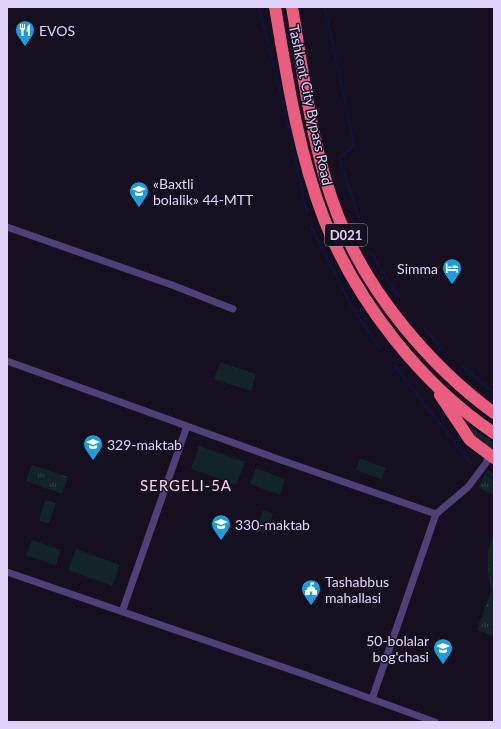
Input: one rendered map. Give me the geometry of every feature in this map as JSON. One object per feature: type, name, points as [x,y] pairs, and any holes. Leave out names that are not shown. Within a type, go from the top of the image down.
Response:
[{"type":"highway","name":"Tashkent City Bypass Road","points":[[275,7],[284,61],[308,170],[324,219],[350,275],[368,303],[401,347],[431,382],[460,408],[494,433]]},
{"type":"highway","name":"Tashkent City Bypass Road","points":[[292,7],[316,140],[330,193],[344,232],[379,294],[426,351],[456,382],[494,413]]},
{"type":"highway","points":[[284,61],[292,55],[301,59]]},
{"type":"highway","points":[[431,382],[466,434],[476,445],[492,456]]},
{"type":"street","points":[[7,227],[233,308]]},
{"type":"street","points":[[7,361],[278,460],[436,514]]},
{"type":"street","points":[[122,612],[187,426]]},
{"type":"street","points":[[372,699],[436,514],[468,487],[492,456]]},
{"type":"street","points":[[7,572],[435,722]]},
{"type":"green space","points":[[220,362],[256,374],[251,391],[214,379]]},
{"type":"green space","points":[[460,419],[494,443],[494,452],[475,439]]},
{"type":"green space","points":[[199,446],[245,462],[236,485],[191,469]]},
{"type":"green space","points":[[360,458],[386,468],[381,479],[356,470]]},
{"type":"green space","points":[[32,465],[68,477],[62,494],[26,481]]},
{"type":"green space","points":[[256,468],[285,479],[280,495],[250,484]]},
{"type":"green space","points":[[488,470],[494,474],[494,495],[478,487]]},
{"type":"green space","points":[[45,500],[56,503],[49,524],[39,520]]},
{"type":"green space","points":[[263,510],[273,514],[266,533],[256,530]]},
{"type":"green space","points":[[494,533],[494,636],[477,630],[491,591],[488,573],[488,551]]},
{"type":"green space","points":[[32,540],[61,550],[56,566],[26,555]]},
{"type":"green space","points":[[76,549],[120,565],[112,586],[68,570]]},
{"type":"waterway","points":[[259,7],[276,73],[307,212]]},
{"type":"waterway","points":[[325,7],[353,140],[353,147],[340,157],[341,165],[359,217]]},
{"type":"waterway","points":[[311,227],[350,303],[380,349]]},
{"type":"waterway","points":[[370,251],[400,299]]},
{"type":"waterway","points":[[424,328],[442,349]]},
{"type":"waterway","points":[[394,365],[473,466]]},
{"type":"waterway","points":[[462,366],[494,393]]},
{"type":"waterway","points":[[486,474],[494,479]]},
{"type":"place","name":"EVOS","points":[[25,47]]},
{"type":"place","name":"«Baxtli bolalik» 44-MTT","points":[[139,208]]},
{"type":"place","name":"Simma","points":[[452,285]]},
{"type":"place","name":"329-maktab","points":[[93,461]]},
{"type":"place","name":"330-maktab","points":[[221,541]]},
{"type":"place","name":"Tashabbus mahallasi","points":[[311,606]]},
{"type":"place","name":"50-bolalar bog'chasi","points":[[443,665]]},
{"type":"district","name":"SERGELI-5A","points":[[186,485]]}]
